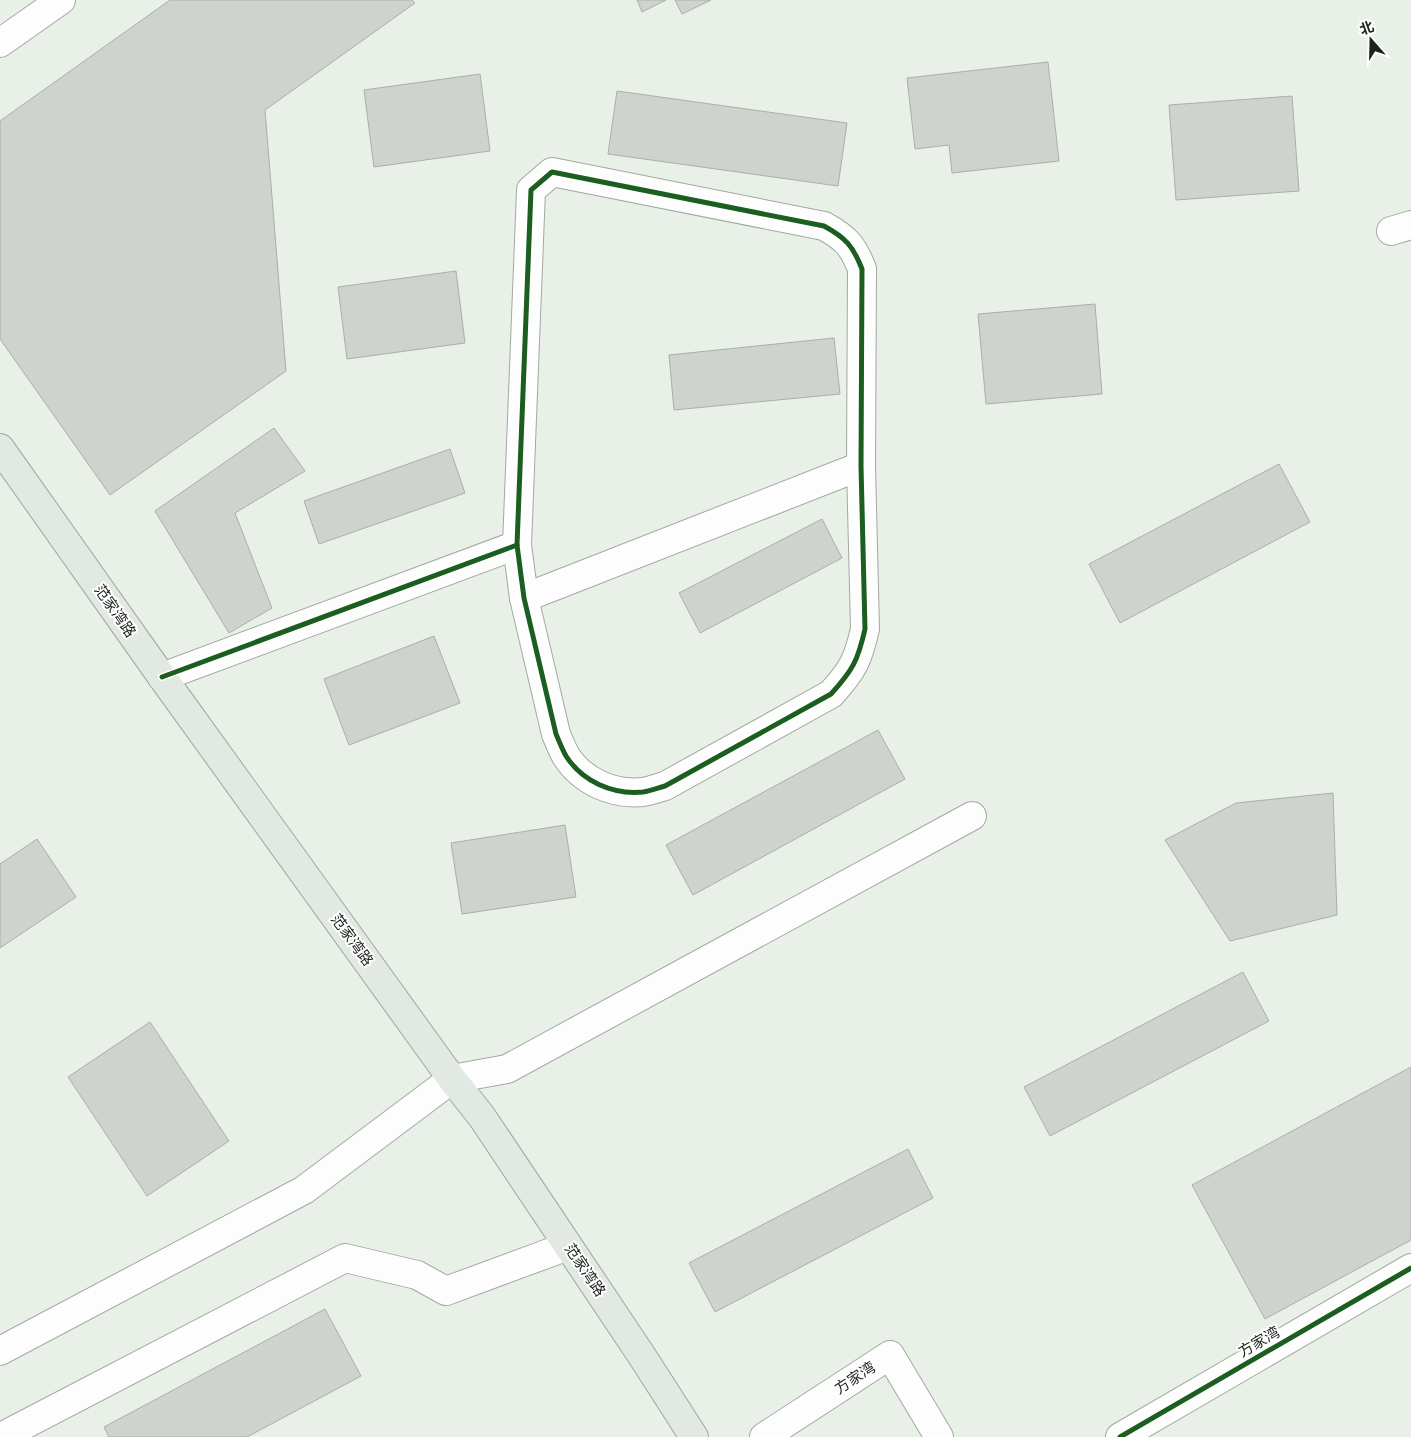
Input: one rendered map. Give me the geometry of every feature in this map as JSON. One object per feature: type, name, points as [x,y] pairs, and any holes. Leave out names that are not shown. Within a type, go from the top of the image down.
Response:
[{"type":"main road","name":"范家湾路","points":[[0,448],[162,677],[452,1079],[482,1117],[694,1437]]},
{"type":"street","points":[[0,42],[61,0]]},
{"type":"street","points":[[552,172],[824,226],[841,236],[854,251],[862,269],[861,466],[865,629],[860,653],[848,675],[831,694],[665,786],[644,792],[620,792],[598,785],[580,772],[565,755],[556,734],[524,598],[517,545],[532,190],[552,172]]},
{"type":"street","points":[[524,598],[861,466]]},
{"type":"street","points":[[162,677],[517,545]]},
{"type":"street","points":[[0,1351],[304,1190],[452,1079],[507,1069],[972,816]]},
{"type":"street","points":[[1,1437],[345,1258],[417,1275],[446,1291],[568,1246]]},
{"type":"street","name":"方家湾","points":[[1120,1437],[1411,1268]]},
{"type":"street","name":"方家湾","points":[[764,1437],[890,1355],[939,1437]]},
{"type":"building","points":[[170,0],[412,0],[415,3],[265,110],[286,371],[110,495],[0,339],[0,121]]},
{"type":"building","points":[[637,0],[666,0],[642,12]]},
{"type":"building","points":[[675,0],[711,0],[682,14]]},
{"type":"building","points":[[1048,62],[1059,161],[952,173],[949,145],[915,149],[907,78]]},
{"type":"building","points":[[480,74],[490,151],[374,167],[364,90]]},
{"type":"building","points":[[617,91],[847,123],[838,186],[608,154]]},
{"type":"building","points":[[1292,96],[1299,191],[1176,200],[1169,105]]},
{"type":"building","points":[[456,271],[465,343],[347,359],[338,287]]},
{"type":"building","points":[[1095,304],[1102,394],[986,404],[978,314]]},
{"type":"building","points":[[834,338],[840,394],[674,410],[669,355]]},
{"type":"building","points":[[274,428],[305,471],[235,513],[272,608],[229,633],[155,511]]},
{"type":"building","points":[[450,449],[465,493],[319,544],[304,501]]},
{"type":"building","points":[[1279,464],[1310,522],[1120,623],[1089,564]]},
{"type":"building","points":[[822,519],[842,558],[700,633],[679,593]]},
{"type":"building","points":[[434,636],[460,703],[349,745],[324,679]]},
{"type":"building","points":[[878,730],[905,779],[693,895],[666,845]]},
{"type":"building","points":[[1333,793],[1337,915],[1230,941],[1165,840],[1236,803]]},
{"type":"building","points":[[565,825],[576,897],[462,914],[451,843]]},
{"type":"building","points":[[37,839],[76,897],[0,948],[0,864]]},
{"type":"building","points":[[1243,972],[1269,1021],[1050,1136],[1024,1087]]},
{"type":"building","points":[[150,1022],[229,1141],[147,1196],[68,1077]]},
{"type":"building","points":[[1411,1067],[1411,1240],[1265,1319],[1192,1185]]},
{"type":"building","points":[[908,1149],[933,1198],[715,1312],[689,1263]]},
{"type":"building","points":[[325,1309],[361,1376],[247,1437],[109,1437],[104,1427]]},
{"type":"cycle path","points":[[552,172],[824,226],[848,243],[862,269],[861,466],[865,629],[857,657],[850,671],[831,694],[665,786],[643,792],[609,789],[580,773],[566,756],[556,734],[524,598],[517,545],[531,190],[552,172]]},
{"type":"cycle path","points":[[162,677],[517,545]]},
{"type":"cycle path","points":[[1120,1437],[1411,1268]]}]
